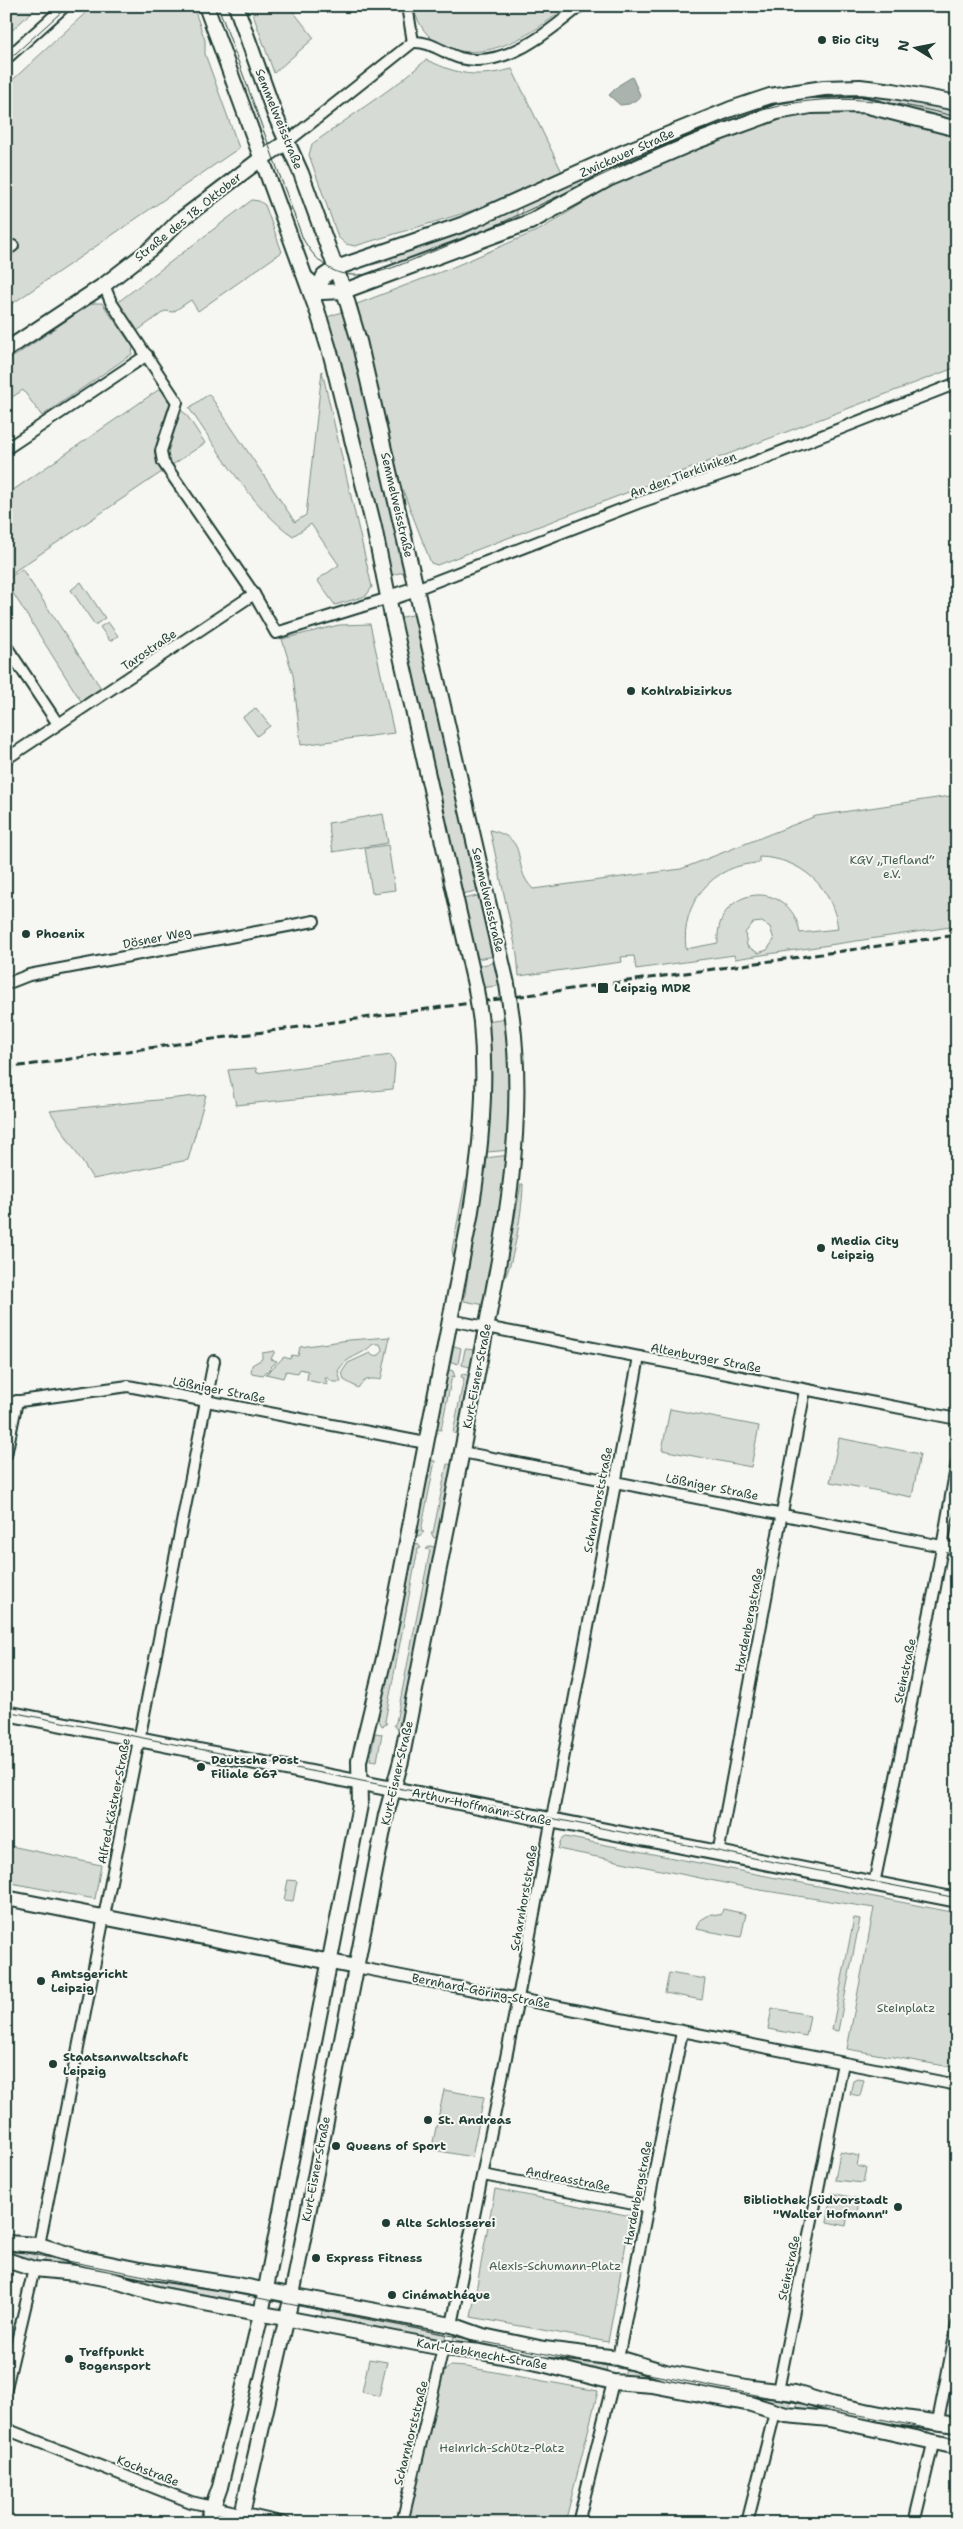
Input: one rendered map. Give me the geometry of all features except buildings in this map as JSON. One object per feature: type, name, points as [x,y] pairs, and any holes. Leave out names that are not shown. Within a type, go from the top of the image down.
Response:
[{"type":"main road","points":[[206,6],[303,274],[315,295],[374,527],[389,598],[416,588]]},
{"type":"main road","name":"Semmelweisstraße","points":[[236,6],[287,142],[301,172],[336,268],[363,359],[507,984],[512,1018]]},
{"type":"main road","name":"Zwickauer Straße","points":[[315,295],[324,276],[336,268],[464,224],[627,151],[722,112],[770,96],[814,89],[860,87],[893,90],[957,104]]},
{"type":"main road","name":"Zwickauer Straße","points":[[315,295],[322,292],[344,291],[530,222],[608,179],[697,141],[776,112],[811,106],[864,105],[957,129]]},
{"type":"main road","name":"Straße des 18. Oktober","points":[[6,350],[104,285],[153,247],[179,221],[262,158],[287,142]]},
{"type":"main road","name":"Kurt-Eisner-Straße","points":[[207,2523],[220,2487],[266,2290],[360,1805],[360,1761],[386,1650],[470,1216],[482,1137],[485,1081],[481,1022],[476,988],[389,598]]},
{"type":"main road","name":"Kurt-Eisner-Straße","points":[[241,2518],[292,2295],[356,1967],[393,1788],[401,1761],[486,1327],[516,1151],[518,1090],[512,1018]]},
{"type":"main road","name":"Arthur-Hoffmann-Straße","points":[[6,1713],[957,1900]]},
{"type":"main road","name":"Bernhard-Göring-Straße","points":[[6,1898],[356,1967]]},
{"type":"main road","name":"Karl-Liebknecht-Straße","points":[[6,2243],[39,2245],[81,2258],[140,2270],[266,2290],[452,2325],[483,2336],[527,2345],[581,2355],[618,2358],[665,2372],[795,2393],[831,2404],[896,2417],[957,2425]]},
{"type":"main road","name":"Karl-Liebknecht-Straße","points":[[6,2260],[34,2269],[76,2273],[109,2279],[157,2294],[443,2348],[481,2352],[550,2365],[613,2382],[652,2385],[751,2404],[775,2412],[834,2420],[933,2444],[957,2447]]},
{"type":"street","points":[[6,59],[65,6]]},
{"type":"street","points":[[407,6],[413,42],[428,42],[460,58],[474,60],[492,58],[510,52],[546,33],[580,6]]},
{"type":"street","name":"Straße des 18. Oktober","points":[[287,142],[413,42]]},
{"type":"street","points":[[104,285],[111,302],[177,402],[161,451],[163,462],[254,594],[276,633],[389,598]]},
{"type":"street","points":[[6,449],[147,355]]},
{"type":"street","name":"An den Tierkliniken","points":[[416,588],[638,503],[737,469],[957,383]]},
{"type":"street","name":"Tarostraße","points":[[6,759],[254,594]]},
{"type":"street","points":[[6,646],[58,724]]},
{"type":"street","name":"Dösner Weg","points":[[6,984],[29,975],[314,921]]},
{"type":"street","name":"Altenburger Straße","points":[[450,1320],[957,1419]]},
{"type":"street","name":"Scharnhorststraße","points":[[452,2325],[518,1998],[639,1357]]},
{"type":"street","name":"Alfred-Kästner-Straße","points":[[39,2245],[214,1361]]},
{"type":"street","name":"Lößniger Straße","points":[[12,1402],[128,1386],[206,1399],[426,1443]]},
{"type":"street","name":"Hardenbergstraße","points":[[718,1854],[805,1390]]},
{"type":"street","points":[[6,1455],[12,1402]]},
{"type":"street","name":"Lößniger Straße","points":[[462,1452],[957,1549]]},
{"type":"street","name":"Steinstraße","points":[[874,1884],[957,1462]]},
{"type":"street","name":"Bernhard-Göring-Straße","points":[[356,1967],[957,2085]]},
{"type":"street","name":"Hardenbergstraße","points":[[618,2358],[682,2032]]},
{"type":"street","name":"Steinstraße","points":[[778,2391],[843,2063]]},
{"type":"street","name":"Andreasstraße","points":[[483,2175],[648,2207]]},
{"type":"street","points":[[6,2388],[34,2269]]},
{"type":"street","points":[[938,2421],[957,2325]]},
{"type":"street","name":"Scharnhorststraße","points":[[402,2523],[443,2348]]},
{"type":"street","points":[[578,2523],[613,2382]]},
{"type":"street","points":[[747,2523],[775,2412]]},
{"type":"street","name":"Kochstraße","points":[[6,2429],[191,2502],[213,2507],[241,2518],[285,2523]]},
{"type":"street","points":[[914,2523],[933,2444]]},
{"type":"green space","points":[[6,6],[38,6],[6,36]]},
{"type":"green space","points":[[93,6],[193,6],[205,40],[205,54],[239,148],[6,308],[6,86]]},
{"type":"green space","points":[[250,6],[289,6],[314,38],[274,73]]},
{"type":"green space","points":[[413,6],[567,6],[539,27],[505,45],[469,52],[451,49],[431,38],[421,26]]},
{"type":"green space","points":[[426,60],[467,74],[490,73],[512,69],[563,174],[514,198],[355,246],[346,244],[338,237],[309,155],[312,144],[401,81]]},
{"type":"green space","points":[[863,92],[957,108],[957,124],[904,109],[782,108],[532,218],[529,214],[522,216],[521,204],[681,134],[787,97]]},
{"type":"green space","points":[[812,110],[867,111],[957,137],[957,367],[437,565],[431,563],[400,483],[357,304],[451,268],[541,229],[635,171],[749,126]]},
{"type":"green space","points":[[252,200],[259,201],[265,205],[282,252],[198,311],[191,300],[173,312],[165,311],[137,331],[118,302]]},
{"type":"green space","points":[[508,210],[510,213],[517,210],[517,220],[395,268],[392,260],[358,268]]},
{"type":"green space","points":[[92,303],[102,303],[133,347],[132,354],[42,416],[23,390],[6,401],[6,362]]},
{"type":"green space","points":[[344,311],[407,571],[392,575],[325,318]]},
{"type":"green space","points":[[322,371],[372,587],[366,596],[335,605],[317,580],[339,565],[311,524],[293,536],[278,525],[264,511],[223,459],[189,408],[209,394],[295,522],[306,515]]},
{"type":"green space","points":[[161,388],[168,401],[186,414],[205,443],[6,577],[6,495]]},
{"type":"green space","points":[[22,569],[101,688],[81,701],[6,582],[6,580]]},
{"type":"green space","points":[[81,582],[105,618],[95,625],[71,590]]},
{"type":"green space","points":[[417,614],[481,890],[462,894],[398,618]]},
{"type":"green space","points":[[108,622],[118,636],[110,641],[100,627]]},
{"type":"green space","points":[[370,624],[394,733],[301,745],[293,675],[282,639],[339,625]]},
{"type":"green space","points":[[256,708],[270,726],[257,736],[243,717]]},
{"type":"green space","name":"KGV „Tiefland“ e.V.","points":[[957,795],[957,926],[735,959],[734,955],[636,969],[634,956],[621,957],[622,962],[519,976],[517,954],[490,830],[503,834],[511,840],[519,854],[522,871],[526,880],[533,889],[681,869],[816,816]],"holes":[[[759,857],[788,863],[801,869],[812,878],[822,888],[829,900],[835,914],[838,929],[800,933],[794,915],[783,903],[769,896],[754,895],[740,900],[728,909],[720,924],[718,943],[686,949],[688,916],[694,902],[703,889],[727,870],[742,865],[759,863]],[[762,922],[770,927],[774,940],[767,950],[758,953],[747,946],[745,933],[753,923]]]},
{"type":"green space","points":[[383,814],[388,843],[333,852],[328,823]]},
{"type":"green space","points":[[388,845],[395,890],[372,893],[365,848]]},
{"type":"green space","points":[[482,895],[495,956],[476,959],[463,899]]},
{"type":"green space","points":[[497,962],[501,985],[482,988],[477,966]]},
{"type":"green space","points":[[507,1018],[511,1047],[511,1150],[485,1152],[486,1021]]},
{"type":"green space","points":[[391,1055],[395,1064],[393,1089],[236,1105],[228,1070],[256,1068],[257,1073]]},
{"type":"green space","points":[[206,1095],[188,1160],[93,1179],[50,1111]]},
{"type":"green space","points":[[510,1155],[485,1305],[464,1301],[485,1158]]},
{"type":"green space","points":[[469,1176],[454,1260],[452,1250],[465,1183]]},
{"type":"green space","points":[[521,1184],[523,1184],[523,1194],[520,1220],[511,1262],[503,1282]]},
{"type":"green space","points":[[390,1337],[381,1380],[368,1380],[363,1382],[358,1388],[344,1380],[342,1372],[348,1363],[370,1353],[373,1356],[379,1355],[383,1351],[380,1344],[373,1344],[346,1362],[338,1371],[341,1382],[333,1382],[325,1378],[328,1385],[307,1380],[308,1371],[300,1369],[298,1373],[286,1371],[283,1378],[266,1374],[284,1357],[290,1359],[292,1355],[298,1356],[300,1347],[349,1340]]},
{"type":"green space","points":[[451,1345],[461,1348],[458,1364],[449,1361]]},
{"type":"green space","points":[[465,1349],[476,1350],[470,1367],[462,1365]]},
{"type":"green space","points":[[275,1351],[271,1359],[277,1361],[263,1375],[251,1373],[252,1365],[262,1359],[262,1353]]},
{"type":"green space","points":[[447,1369],[453,1371],[455,1377],[452,1376],[441,1430],[434,1429]]},
{"type":"green space","points":[[462,1374],[468,1375],[470,1382],[460,1434],[453,1433],[464,1378],[461,1377]]},
{"type":"green space","points":[[670,1409],[759,1426],[751,1467],[662,1450]]},
{"type":"green space","points":[[839,1438],[920,1454],[912,1497],[830,1482]]},
{"type":"green space","points":[[428,1460],[435,1461],[421,1531],[424,1532],[419,1536],[415,1535]]},
{"type":"green space","points":[[447,1464],[454,1465],[440,1536],[434,1538],[431,1533],[433,1533]]},
{"type":"green space","points":[[417,1543],[421,1548],[418,1549],[385,1721],[387,1724],[382,1726],[378,1719],[411,1549]]},
{"type":"green space","points":[[430,1546],[438,1548],[402,1729],[398,1730],[394,1725],[430,1550],[426,1549]]},
{"type":"green space","points":[[375,1733],[382,1734],[377,1761],[370,1760]]},
{"type":"green space","name":"Steinplatz","points":[[565,1837],[957,1913],[957,2068],[847,2049],[874,1908],[754,1889],[558,1849],[561,1840]]},
{"type":"green space","points":[[6,1845],[101,1865],[95,1899],[6,1882]]},
{"type":"green space","points":[[288,1880],[297,1881],[293,1901],[284,1900]]},
{"type":"green space","points":[[723,1909],[746,1914],[741,1937],[696,1929],[699,1921],[711,1914],[721,1915]]},
{"type":"green space","points":[[854,1918],[860,1919],[838,2031],[832,2030]]},
{"type":"green space","points":[[669,1973],[705,1979],[702,2000],[665,1993]]},
{"type":"green space","points":[[772,2008],[810,2015],[806,2036],[768,2029]]},
{"type":"green space","points":[[857,2079],[864,2080],[860,2096],[850,2094],[853,2081]]},
{"type":"green space","points":[[444,2090],[484,2097],[472,2157],[434,2150],[433,2142]]},
{"type":"green space","points":[[840,2152],[859,2156],[857,2166],[866,2168],[863,2183],[835,2180]]},
{"type":"green space","name":"Alexis-Schumann-Platz","points":[[495,2189],[631,2216],[608,2342],[471,2317]]},
{"type":"green space","points":[[832,2193],[859,2199],[857,2215],[848,2214],[846,2226],[827,2222]]},
{"type":"green space","points":[[6,2247],[38,2253],[36,2262],[6,2256]]},
{"type":"green space","points":[[46,2255],[230,2290],[228,2299],[44,2263]]},
{"type":"green space","points":[[322,2310],[446,2334],[444,2342],[321,2318]]},
{"type":"green space","points":[[464,2334],[608,2359],[605,2378],[453,2344],[454,2335],[463,2337]]},
{"type":"green space","points":[[369,2359],[387,2362],[379,2396],[362,2392]]},
{"type":"green space","points":[[627,2363],[791,2399],[789,2409],[623,2381]]},
{"type":"green space","name":"Heinrich-Schütz-Platz","points":[[450,2366],[467,2367],[598,2391],[565,2523],[407,2523],[442,2374]]},
{"type":"green space","points":[[797,2401],[865,2414],[930,2422],[926,2440],[796,2410]]},
{"type":"shaded area","points":[[632,77],[641,97],[629,104],[620,105],[609,95],[619,85]]},
{"type":"tram line","points":[[6,62],[68,6]]},
{"type":"tram line","points":[[218,6],[303,239],[323,264],[336,272],[344,274],[364,275],[398,266],[506,221],[661,148],[765,110],[798,102],[844,99],[889,103],[957,117]]},
{"type":"tram line","points":[[6,1711],[957,1898]]},
{"type":"tram line","points":[[6,2249],[957,2434]]},
{"type":"railway","points":[[6,1068],[957,935]]},
{"type":"place","name":"Bio City","points":[[822,40]]},
{"type":"place","name":"Kohlrabizirkus","points":[[631,691]]},
{"type":"place","name":"Phoenix","points":[[26,934]]},
{"type":"place","name":"Leipzig MDR","points":[[603,988]]},
{"type":"place","name":"Media City Leipzig","points":[[821,1248]]},
{"type":"place","name":"Deutsche Post Filiale 667","points":[[201,1767]]},
{"type":"place","name":"Amtsgericht Leipzig","points":[[41,1981]]},
{"type":"place","name":"Staatsanwaltschaft Leipzig","points":[[53,2064]]},
{"type":"place","name":"St. Andreas","points":[[428,2120]]},
{"type":"place","name":"Queens of Sport","points":[[336,2146]]},
{"type":"place","name":"Bibliothek Südvorstadt \"Walter Hofmann\"","points":[[898,2207]]},
{"type":"place","name":"Alte Schlosserei","points":[[386,2223]]},
{"type":"place","name":"Express Fitness","points":[[316,2258]]},
{"type":"place","name":"Cinémathéque","points":[[392,2295]]},
{"type":"place","name":"Treffpunkt Bogensport","points":[[69,2359]]}]
